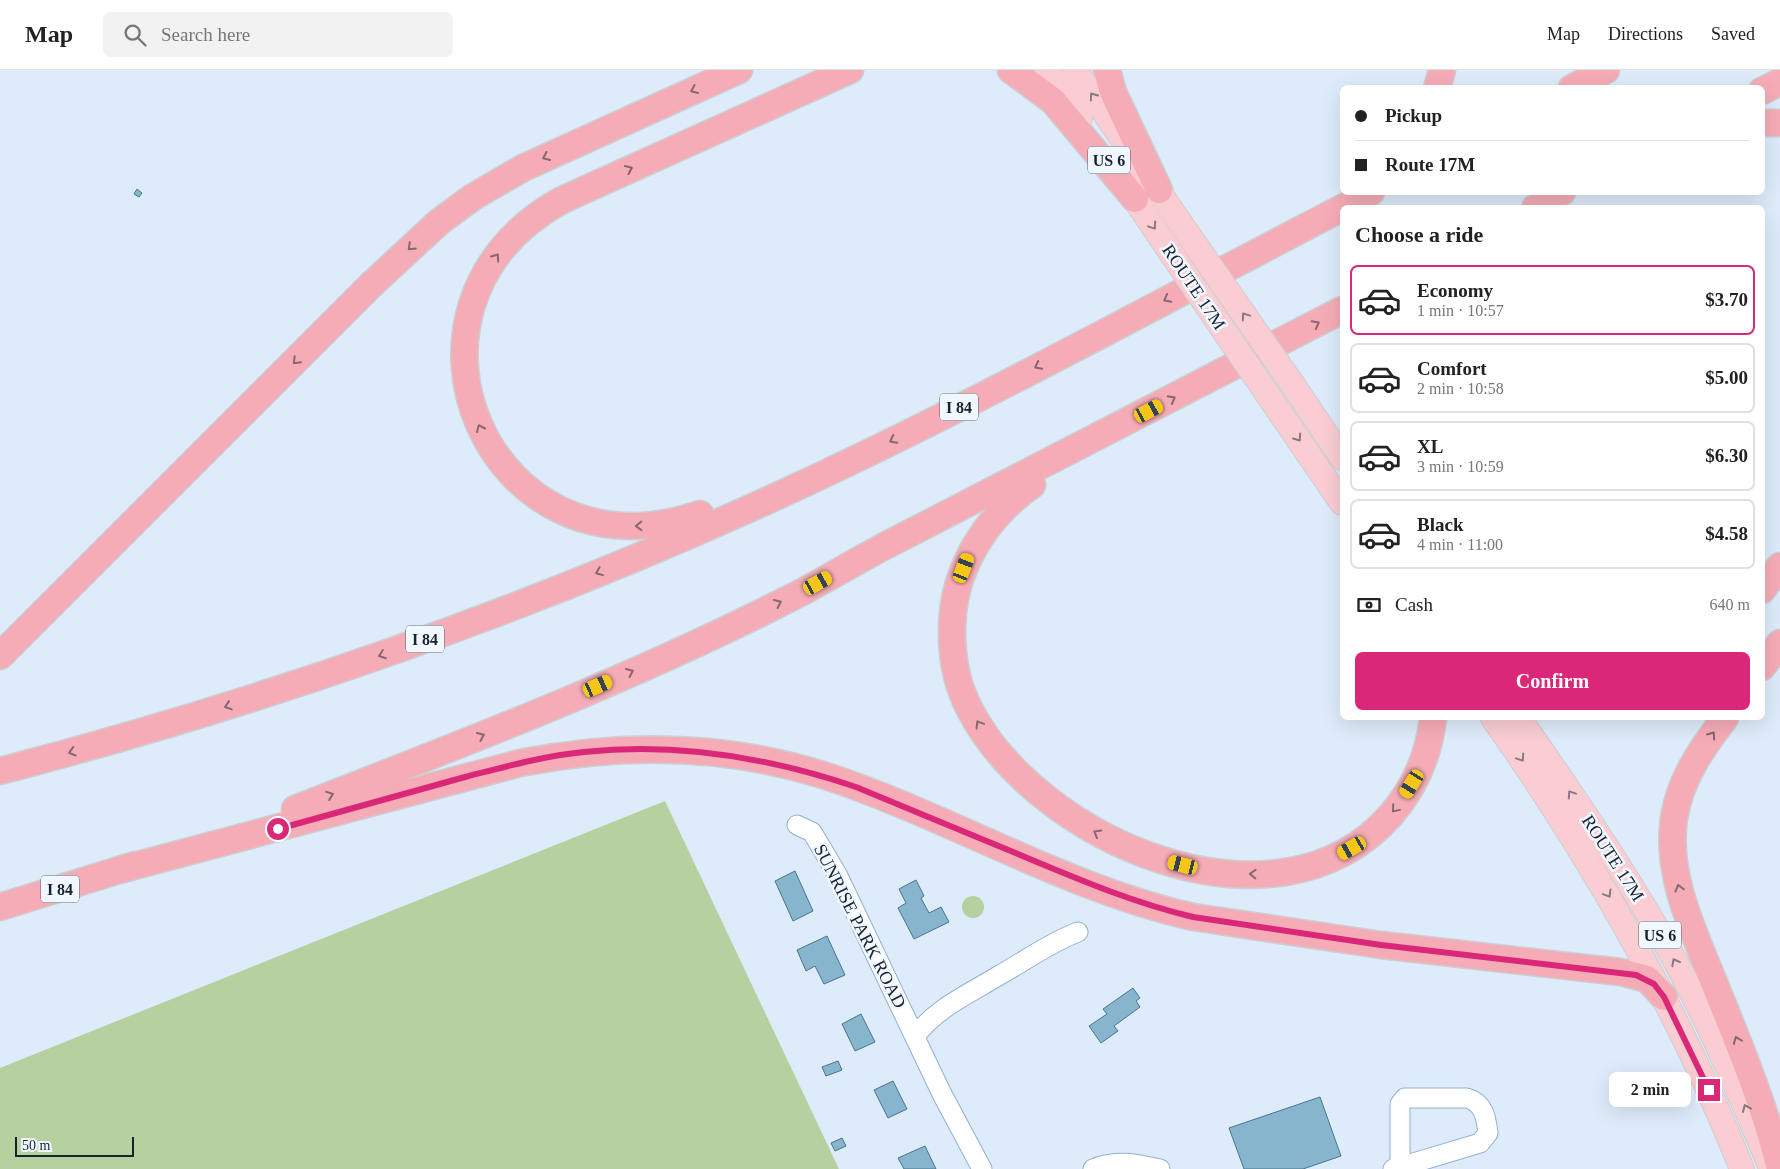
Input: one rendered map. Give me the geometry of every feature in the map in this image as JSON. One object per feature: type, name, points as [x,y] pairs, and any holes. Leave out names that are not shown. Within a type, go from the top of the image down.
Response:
[{"type":"highway","points":[[0,656],[371,285],[439,222],[473,197],[523,168],[738,70]]},
{"type":"highway","points":[[836,467],[685,519],[656,526],[616,526],[597,523],[571,515],[547,503],[524,486],[510,474],[492,450],[478,424],[470,401],[465,374],[465,343],[470,311],[488,269],[507,243],[540,212],[562,200],[850,70]]},
{"type":"highway","points":[[1011,70],[1053,101],[1135,199]]},
{"type":"highway","points":[[1107,70],[1113,92],[1159,190]]},
{"type":"highway","points":[[1438,85],[1442,70]]},
{"type":"highway","points":[[1578,85],[1606,70]]},
{"type":"highway","points":[[1765,90],[1780,82]]},
{"type":"highway","points":[[1765,123],[1780,123]]},
{"type":"highway","points":[[1257,252],[1342,195]]},
{"type":"highway","name":"I 84","points":[[1348,205],[1367,195]]},
{"type":"highway","points":[[1540,205],[1557,195]]},
{"type":"highway","name":"I 84","points":[[0,772],[181,721],[316,678],[479,620],[620,564],[836,467],[1081,344],[1340,210]]},
{"type":"highway","name":"I 84","points":[[0,908],[119,870],[290,811],[564,702],[804,591],[879,550],[1340,311]]},
{"type":"highway","points":[[1114,429],[1023,491],[1001,511],[983,534],[968,558],[954,598],[952,646],[961,688],[969,709],[986,736],[1026,782],[1052,803],[1098,833],[1159,859],[1231,874],[1260,875],[1287,872],[1315,866],[1341,855],[1363,842],[1383,823],[1399,805],[1424,761],[1431,737],[1433,720]]},
{"type":"highway","points":[[1765,586],[1780,566]]},
{"type":"highway","points":[[1765,663],[1780,643]]},
{"type":"highway","name":"US 6","points":[[1724,720],[1687,774],[1679,796],[1674,819],[1672,845],[1675,872],[1690,921],[1763,1105],[1780,1169]]},
{"type":"highway","points":[[119,870],[539,759],[583,752],[621,749],[659,749],[721,753],[788,766],[856,787],[1081,881],[1136,902],[1164,910],[1193,917],[1381,945],[1624,973],[1647,979],[1664,997]]},
{"type":"main road","name":"ROUTE 17M","points":[[1048,70],[1340,500]]},
{"type":"main road","name":"ROUTE 17M","points":[[1075,70],[1340,455]]},
{"type":"main road","name":"ROUTE 17M","points":[[1494,720],[1569,830],[1618,912],[1664,997],[1701,1072],[1742,1169]]},
{"type":"main road","name":"ROUTE 17M","points":[[1520,720],[1618,863],[1657,929],[1732,1075],[1772,1169]]},
{"type":"street","name":"SUNRISE PARK ROAD","points":[[797,825],[812,832],[837,874],[946,1102],[982,1169]]},
{"type":"street","name":"SUNRISE PARK ROAD","points":[[915,1036],[928,1019],[953,1002],[1056,940],[1078,932]]},
{"type":"street","points":[[1405,1098],[1467,1098],[1476,1101],[1482,1107],[1488,1133],[1480,1143],[1397,1168],[1400,1104],[1405,1098]]},
{"type":"street","points":[[1093,1169],[1104,1164],[1119,1163],[1137,1164],[1160,1169]]},
{"type":"green space","points":[[665,801],[839,1169],[0,1169],[0,1068]]},
{"type":"green space","points":[[973,896],[981,899],[984,907],[981,915],[973,918],[965,915],[962,907],[965,899]]},
{"type":"building","points":[[137,189],[142,193],[139,197],[134,194]]},
{"type":"building","points":[[795,871],[813,911],[793,921],[775,881]]},
{"type":"building","points":[[916,880],[924,896],[921,898],[929,913],[941,907],[949,922],[914,939],[898,908],[906,903],[899,889]]},
{"type":"building","points":[[827,936],[845,975],[824,984],[815,966],[806,971],[797,950]]},
{"type":"building","points":[[1133,988],[1140,998],[1136,1001],[1140,1007],[1114,1026],[1118,1031],[1101,1043],[1089,1026],[1107,1014],[1103,1009]]},
{"type":"building","points":[[861,1014],[875,1042],[855,1051],[842,1024]]},
{"type":"building","points":[[838,1061],[842,1070],[826,1076],[822,1067]]},
{"type":"building","points":[[893,1081],[907,1109],[888,1118],[874,1090]]},
{"type":"building","points":[[1320,1097],[1341,1156],[1303,1169],[1244,1169],[1229,1128]]},
{"type":"building","points":[[842,1138],[846,1146],[835,1151],[831,1143]]},
{"type":"building","points":[[925,1146],[936,1169],[904,1169],[898,1158]]},
{"type":"route","points":[[278,829],[407,793],[548,757],[583,752],[652,748],[721,753],[754,758],[822,775],[856,787],[1081,881],[1136,902],[1164,910],[1193,917],[1381,945],[1636,975],[1654,984],[1664,997],[1709,1090]]}]
